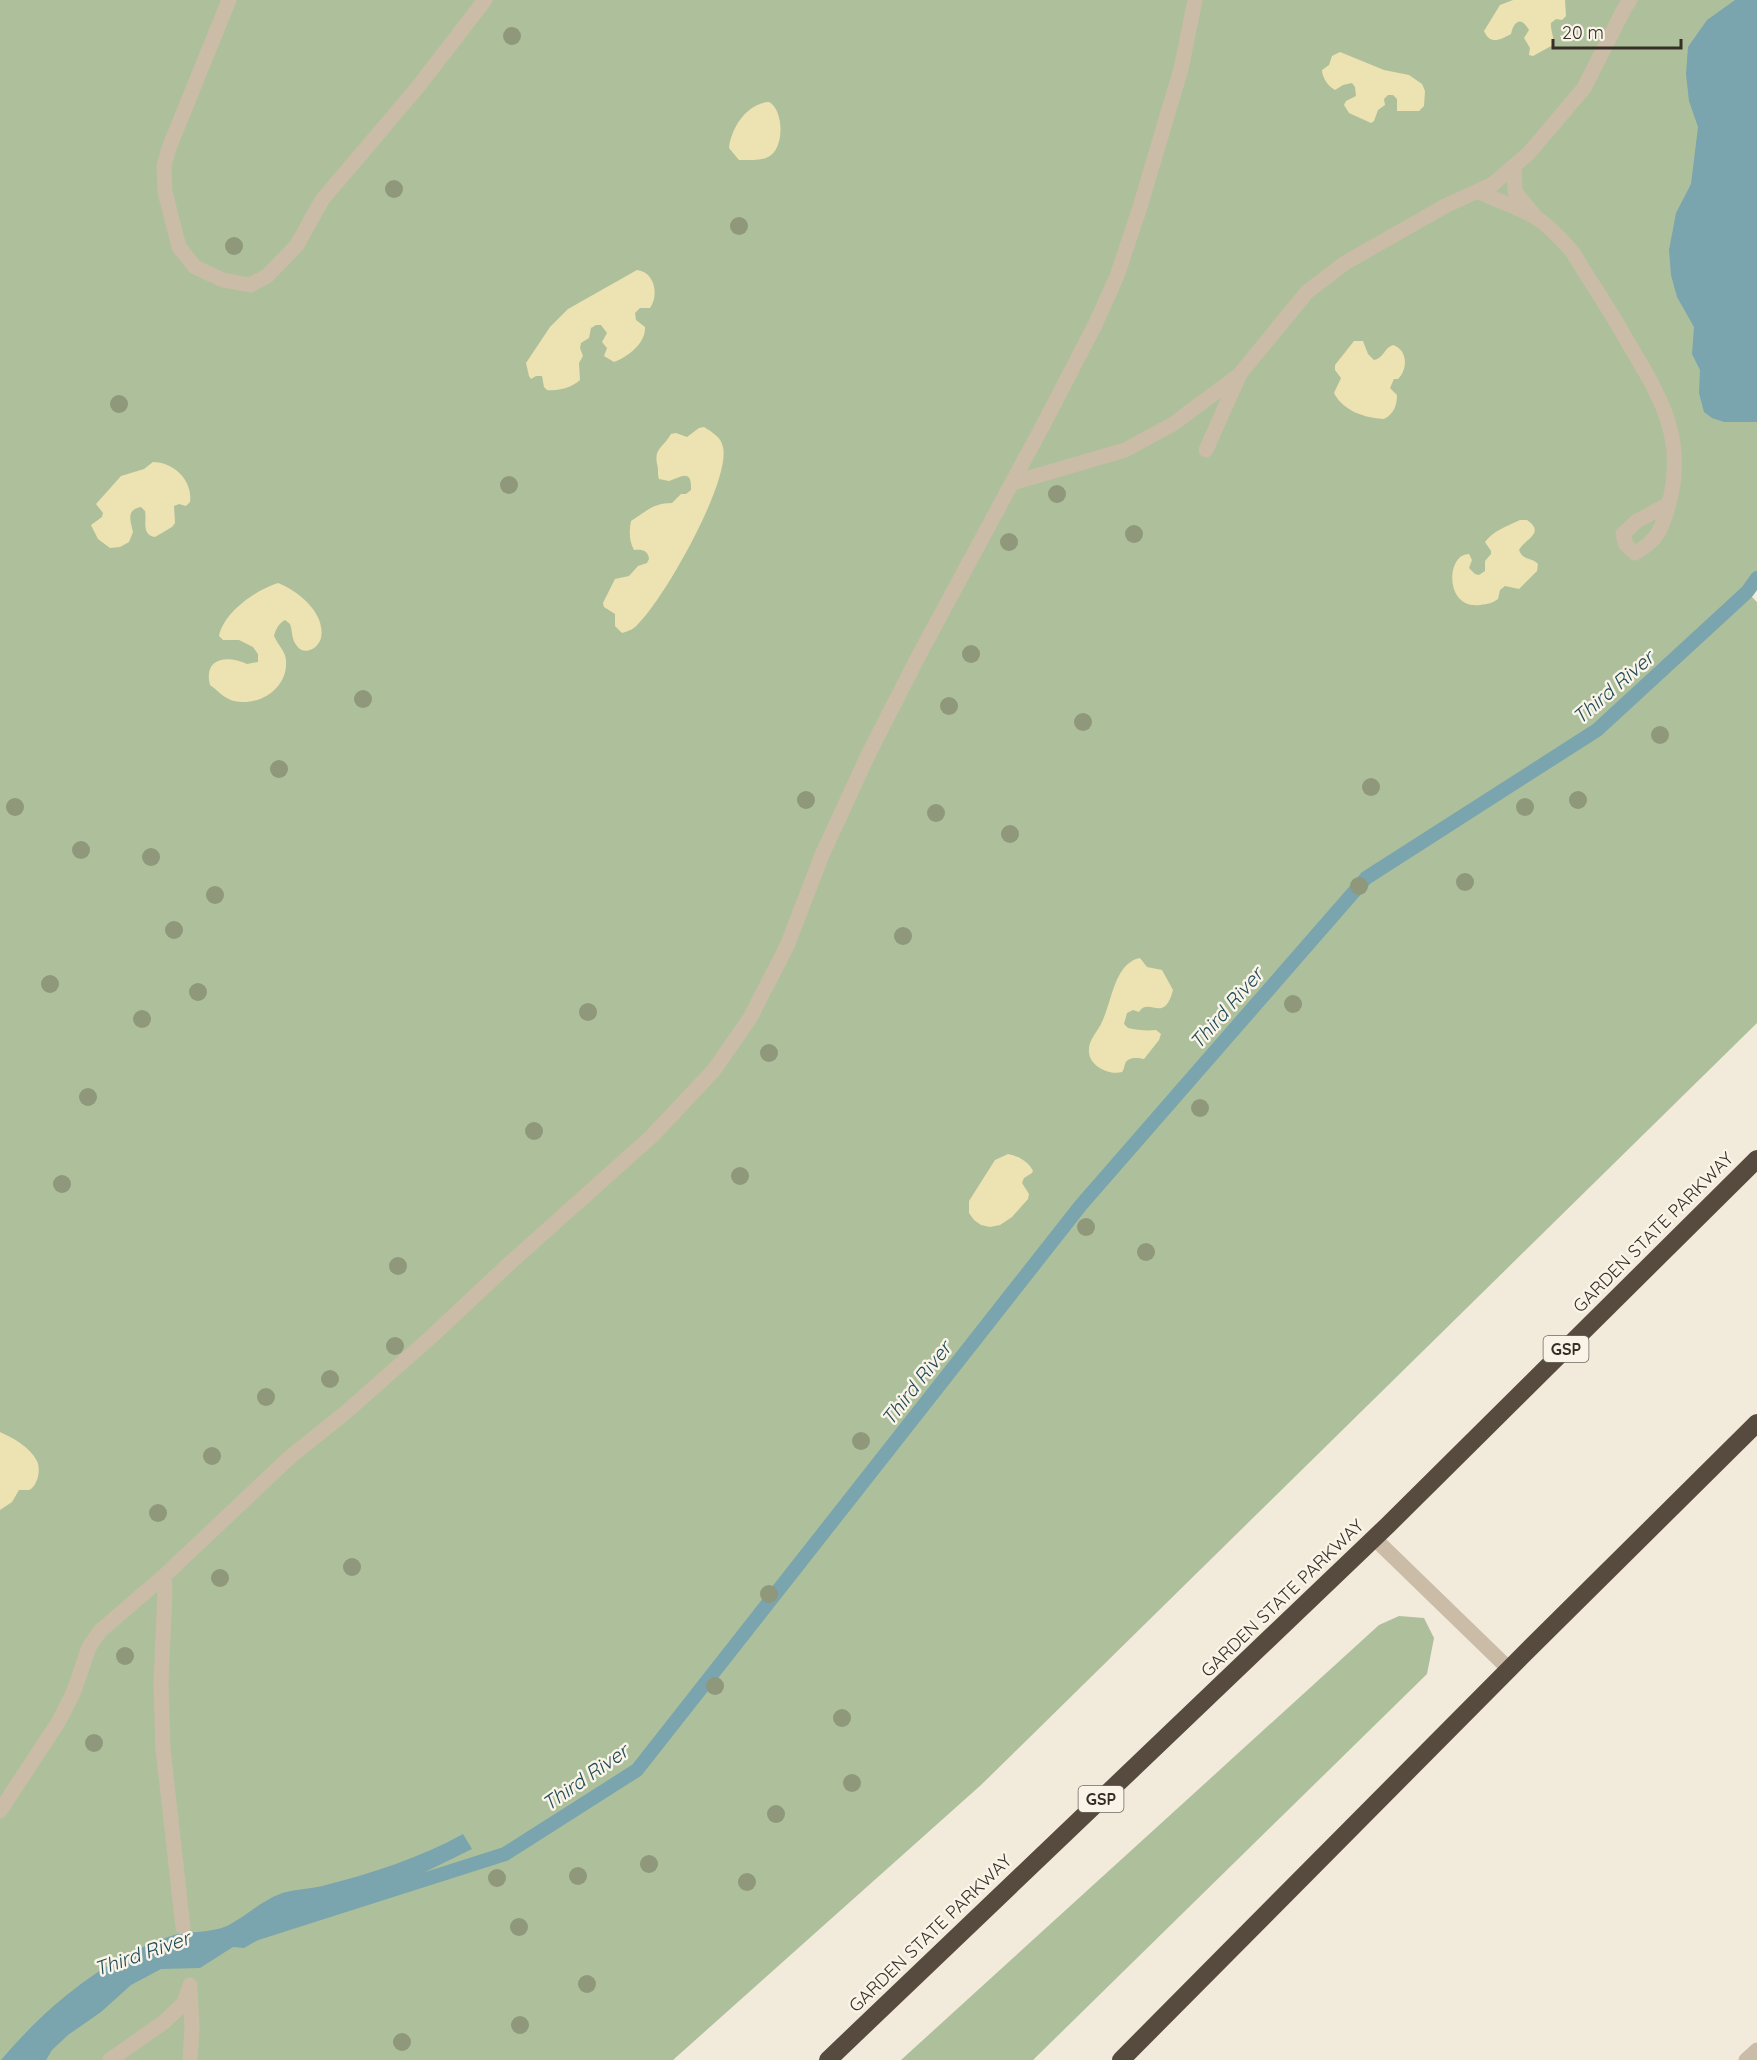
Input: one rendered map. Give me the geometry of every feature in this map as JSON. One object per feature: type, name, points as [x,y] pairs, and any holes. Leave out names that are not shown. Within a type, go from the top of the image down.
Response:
[{"type":"highway","name":"GARDEN STATE PARKWAY","points":[[828,2060],[1374,1538],[1757,1159]]},
{"type":"highway","points":[[1122,2060],[1509,1669],[1757,1423]]},
{"type":"street","points":[[229,0],[169,148],[164,166],[165,192],[179,247],[195,267],[223,280],[250,285],[267,276],[297,245],[322,200],[417,88],[485,0]]},
{"type":"street","points":[[0,1811],[59,1721],[74,1691],[89,1647],[100,1631],[164,1576],[290,1457],[345,1413],[422,1345],[652,1136],[714,1070],[750,1018],[787,946],[822,855],[868,755],[1095,325],[1117,276],[1181,69],[1196,0]]},
{"type":"street","points":[[1012,483],[1125,450],[1173,424],[1239,375],[1307,292],[1345,263],[1445,206],[1492,184],[1529,153],[1584,88],[1630,0]]},
{"type":"street","points":[[1514,166],[1515,192],[1537,218],[1571,249],[1607,306],[1661,401],[1672,431],[1676,459],[1674,485],[1669,504]]},
{"type":"street","points":[[1477,191],[1537,218]]},
{"type":"street","points":[[1206,450],[1239,375]]},
{"type":"street","points":[[1374,1538],[1509,1669]]},
{"type":"street","points":[[164,1576],[161,1683],[163,1749],[183,1927]]},
{"type":"street","points":[[110,2060],[164,2022],[184,2003],[190,1985],[192,2027],[190,2060]]},
{"type":"street","points":[[1746,2060],[1757,2050]]},
{"type":"green space","points":[[0,0],[1757,0],[1757,578],[1747,592],[1757,602],[1757,1023],[981,1785],[673,2060],[0,2060]]},
{"type":"green space","points":[[1399,1616],[1424,1618],[1434,1638],[1427,1674],[1033,2060],[901,2060],[1379,1625]]},
{"type":"sand","points":[[1513,0],[1565,0],[1566,16],[1562,20],[1556,19],[1551,23],[1553,45],[1533,56],[1529,55],[1530,48],[1524,38],[1529,30],[1521,22],[1516,23],[1511,34],[1503,38],[1492,40],[1486,35],[1484,31],[1500,5]]},
{"type":"sand","points":[[1340,52],[1384,70],[1409,75],[1422,84],[1425,91],[1424,106],[1419,111],[1397,111],[1397,99],[1393,95],[1388,95],[1384,99],[1385,105],[1378,110],[1371,123],[1349,113],[1344,105],[1346,101],[1356,96],[1355,87],[1352,83],[1335,90],[1326,82],[1322,73],[1322,70],[1329,65],[1332,56]]},
{"type":"sand","points":[[769,102],[774,106],[780,121],[780,138],[774,153],[765,158],[739,160],[729,148],[737,125],[747,112],[761,103]]},
{"type":"sand","points":[[637,270],[648,275],[655,291],[650,308],[640,308],[635,313],[636,320],[645,327],[645,333],[635,349],[614,362],[604,356],[607,348],[602,342],[607,333],[601,325],[596,325],[591,328],[589,338],[581,343],[583,356],[579,363],[580,380],[569,387],[547,390],[544,387],[542,376],[531,379],[526,363],[550,327],[568,309]]},
{"type":"sand","points":[[1354,341],[1363,341],[1368,354],[1374,360],[1393,345],[1398,347],[1404,355],[1404,370],[1398,379],[1394,379],[1390,388],[1397,395],[1396,406],[1393,412],[1384,419],[1369,417],[1349,409],[1334,393],[1341,378],[1335,370],[1335,365]]},
{"type":"sand","points":[[704,427],[718,438],[723,447],[723,463],[717,485],[693,539],[663,591],[636,626],[622,633],[615,626],[615,614],[604,607],[603,603],[615,579],[629,576],[649,559],[646,552],[634,550],[632,547],[631,521],[655,506],[672,503],[681,494],[686,494],[691,490],[688,476],[669,481],[659,479],[656,459],[658,451],[671,434],[676,433],[687,437]]},
{"type":"sand","points":[[153,462],[168,465],[180,474],[188,486],[190,502],[186,506],[179,504],[174,506],[175,523],[155,537],[146,530],[145,511],[141,507],[136,509],[131,514],[133,532],[129,542],[120,547],[110,548],[98,539],[91,525],[102,517],[103,513],[96,504],[121,476],[144,469]]},
{"type":"sand","points":[[1520,520],[1527,520],[1535,529],[1532,536],[1519,550],[1523,556],[1538,564],[1537,571],[1519,589],[1505,586],[1500,590],[1498,599],[1492,602],[1480,605],[1468,604],[1460,599],[1452,581],[1453,571],[1461,556],[1469,554],[1472,560],[1469,568],[1479,575],[1485,571],[1485,561],[1491,554],[1485,542],[1496,532]]},
{"type":"sand","points":[[278,583],[294,591],[309,604],[319,620],[321,638],[314,648],[303,651],[295,643],[290,624],[285,620],[278,627],[274,636],[286,658],[285,671],[277,687],[262,698],[253,701],[231,700],[210,685],[210,669],[214,664],[225,659],[247,664],[258,662],[258,654],[253,647],[239,640],[223,640],[219,636],[222,627],[242,603]]},
{"type":"sand","points":[[1140,958],[1147,967],[1162,970],[1173,990],[1165,1006],[1147,1007],[1139,1012],[1133,1010],[1127,1013],[1124,1024],[1128,1028],[1156,1030],[1161,1034],[1144,1059],[1136,1058],[1126,1061],[1122,1072],[1105,1071],[1091,1060],[1089,1046],[1104,1017],[1120,974],[1129,963]]},
{"type":"sand","points":[[1008,1154],[1028,1164],[1033,1171],[1024,1178],[1022,1183],[1029,1194],[1028,1199],[1012,1217],[1000,1225],[990,1227],[981,1225],[969,1213],[969,1201],[995,1160]]},
{"type":"sand","points":[[0,1432],[26,1447],[37,1461],[39,1468],[37,1481],[32,1488],[19,1490],[12,1502],[0,1510]]},
{"type":"water","points":[[1735,0],[1757,0],[1757,422],[1724,422],[1704,412],[1699,393],[1700,370],[1692,354],[1694,327],[1677,297],[1671,275],[1669,250],[1676,213],[1691,184],[1698,127],[1689,101],[1686,74],[1688,47],[1707,20]]},
{"type":"water","points":[[463,1834],[472,1849],[368,1900],[330,1906],[272,1926],[263,1937],[244,1948],[233,1947],[200,1968],[161,1969],[131,1985],[101,2012],[68,2035],[52,2050],[46,2060],[1,2060],[18,2040],[56,2004],[120,1958],[168,1937],[227,1926],[278,1895],[376,1871],[430,1851]]},
{"type":"waterway","name":"Third River","points":[[254,1934],[505,1854],[637,1770],[1081,1205],[1366,878],[1597,730],[1747,592],[1757,578]]}]
